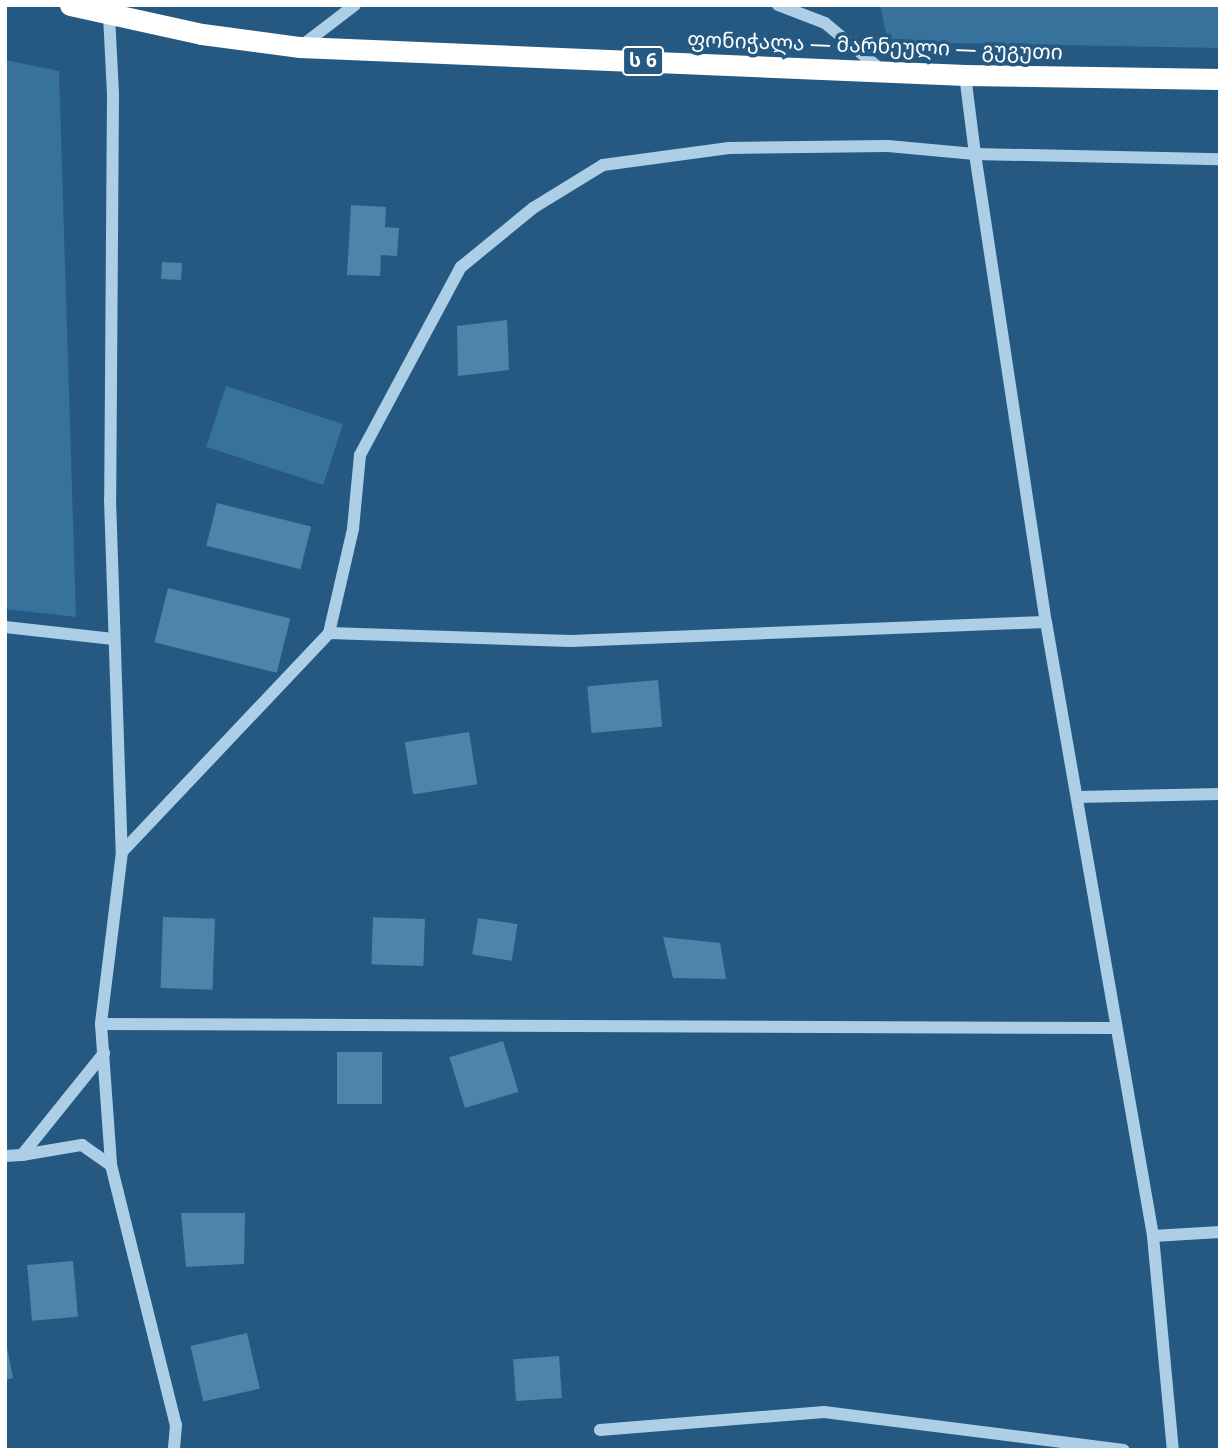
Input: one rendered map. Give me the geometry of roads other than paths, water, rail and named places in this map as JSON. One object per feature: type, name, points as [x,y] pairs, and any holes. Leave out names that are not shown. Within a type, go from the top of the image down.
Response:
[{"type":"highway","name":"ფონიჭალა — მარნეული — გუგუთი","points":[[70,5],[202,34],[300,47],[880,69],[965,75],[1220,79]]},
{"type":"street","points":[[300,47],[355,5]]},
{"type":"street","points":[[778,5],[825,23],[880,69]]},
{"type":"street","points":[[109,15],[113,639],[122,852],[101,1024],[111,1166],[176,1425],[174,1450]]},
{"type":"street","points":[[965,75],[1046,622],[1153,1236],[1173,1450]]},
{"type":"street","points":[[122,852],[330,633],[353,528],[360,455],[461,267],[533,208],[603,165],[729,148],[888,146],[975,155],[1220,159]]},
{"type":"street","points":[[330,633],[571,640],[1046,622]]},
{"type":"street","points":[[5,627],[113,639]]},
{"type":"street","points":[[1077,797],[1220,794]]},
{"type":"street","points":[[101,1024],[1116,1028]]},
{"type":"street","points":[[22,1155],[104,1054]]},
{"type":"street","points":[[5,1156],[82,1145],[111,1166]]},
{"type":"street","points":[[1153,1236],[1220,1232]]},
{"type":"street","points":[[600,1430],[824,1412],[1124,1450]]}]
